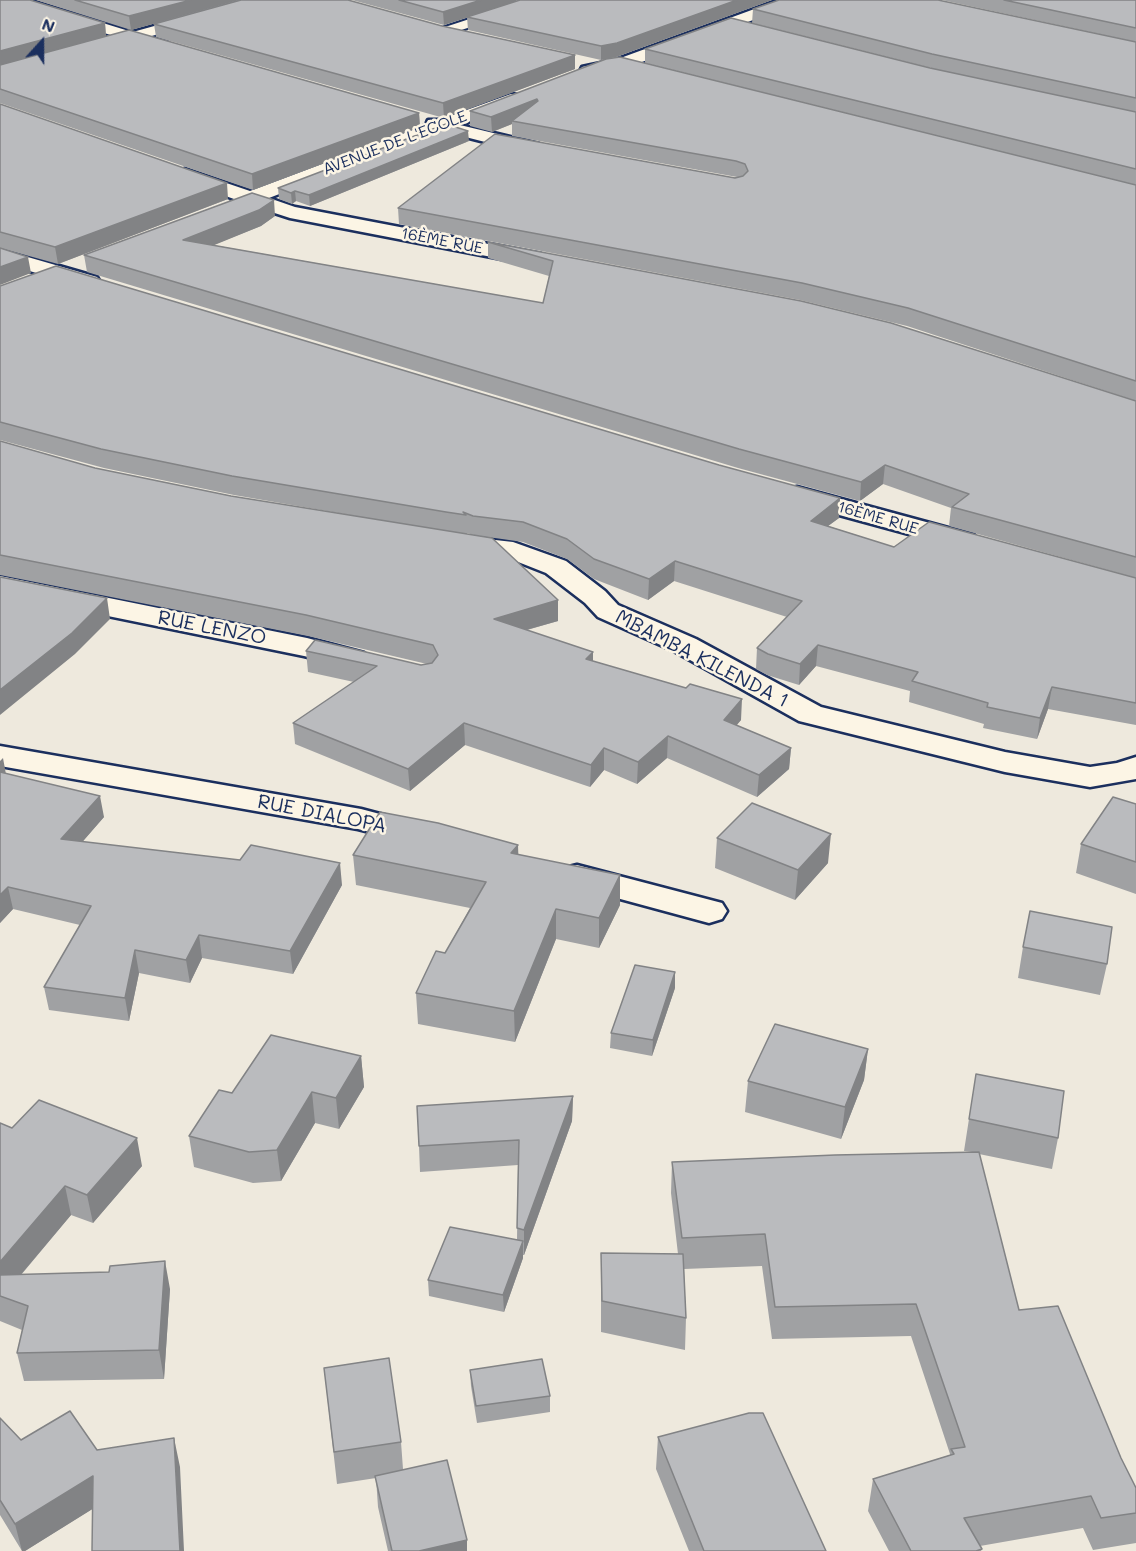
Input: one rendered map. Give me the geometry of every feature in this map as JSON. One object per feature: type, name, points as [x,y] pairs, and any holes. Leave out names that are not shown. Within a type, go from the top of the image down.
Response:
[{"type":"street","points":[[12,0],[176,51]]},
{"type":"street","points":[[87,49],[265,0]]},
{"type":"street","points":[[568,78],[600,67],[620,64],[793,0]]},
{"type":"street","points":[[729,24],[762,32]]},
{"type":"street","points":[[438,30],[477,39]]},
{"type":"street","points":[[578,62],[600,67]]},
{"type":"street","points":[[620,64],[652,72]]},
{"type":"street","name":"AVENUE DE L'ECOLE","points":[[228,207],[526,94]]},
{"type":"street","points":[[417,119],[501,142],[547,151]]},
{"type":"street","name":"16ÈME RUE","points":[[163,167],[290,212],[557,263]]},
{"type":"street","points":[[0,255],[114,290]]},
{"type":"street","points":[[28,284],[89,260]]},
{"type":"street","name":"16ÈME RUE","points":[[774,489],[989,548]]},
{"type":"street","name":"MBAMBA KILENDA 1","points":[[435,540],[513,550],[556,567],[595,597],[608,611],[685,645],[810,714],[1005,762],[1090,777],[1124,772],[1136,767]]},
{"type":"street","name":"RUE LENZO","points":[[0,585],[307,647],[383,666]]},
{"type":"street","name":"RUE DIALOPA","points":[[0,756],[361,819],[444,841]]},
{"type":"street","points":[[543,867],[709,911]]},
{"type":"lane","points":[[438,30],[515,8]]},
{"type":"building","points":[[0,0],[30,0],[105,23],[0,51]]},
{"type":"building","points":[[75,0],[191,0],[129,16]]},
{"type":"building","points":[[241,0],[348,0],[442,26],[575,55],[443,103],[154,24]]},
{"type":"building","points":[[399,0],[481,0],[443,12]]},
{"type":"building","points":[[520,0],[737,0],[617,43],[601,46],[467,17]]},
{"type":"building","points":[[779,0],[938,0],[1136,42],[1136,98],[932,54],[753,9]]},
{"type":"building","points":[[1004,0],[1136,0],[1136,28]]},
{"type":"building","points":[[731,18],[930,68],[1136,112],[1136,169],[645,49]]},
{"type":"building","points":[[129,30],[419,113],[252,174],[0,89],[0,65]]},
{"type":"building","points":[[620,57],[1136,185],[1136,381],[908,308],[802,283],[398,208],[495,134],[735,178],[743,176],[748,171],[745,164],[736,161],[512,121],[538,101],[537,99],[491,117],[470,111],[606,59]]},
{"type":"building","points":[[0,104],[227,183],[55,247],[0,232]]},
{"type":"building","points":[[446,124],[468,131],[309,195],[295,191],[291,193],[278,188]]},
{"type":"building","points":[[252,193],[274,200],[259,210],[183,240],[543,303],[553,261],[488,242],[801,301],[891,323],[1136,401],[1136,557],[952,507],[969,494],[885,465],[861,482],[739,449],[84,255]]},
{"type":"building","points":[[0,248],[28,257],[0,267]]},
{"type":"building","points":[[56,266],[719,465],[840,498],[811,521],[894,547],[929,522],[1136,578],[1136,703],[1052,687],[1040,718],[987,707],[988,703],[912,681],[918,672],[818,645],[800,664],[757,648],[802,601],[675,561],[649,579],[594,559],[567,539],[523,522],[473,516],[463,512],[466,515],[446,512],[232,476],[101,449],[0,422],[0,286]]},
{"type":"building","points":[[0,441],[95,468],[231,496],[492,538],[558,600],[494,619],[593,652],[586,659],[686,688],[690,684],[742,699],[724,720],[791,748],[759,775],[668,736],[638,762],[604,748],[591,765],[464,723],[408,769],[293,723],[377,666],[306,651],[315,640],[421,665],[432,663],[438,655],[433,645],[306,615],[0,555]]},
{"type":"building","points":[[0,577],[107,598],[72,633],[0,690]]},
{"type":"building","points":[[0,772],[100,796],[61,839],[240,860],[251,845],[340,863],[290,951],[199,935],[186,960],[135,950],[125,998],[44,987],[91,906],[8,887],[0,895]]},
{"type":"building","points":[[1113,797],[1136,804],[1136,862],[1081,844]]},
{"type":"building","points":[[752,803],[831,834],[798,870],[717,838]]},
{"type":"building","points":[[380,812],[438,823],[518,845],[511,853],[620,875],[599,918],[556,909],[514,1011],[416,993],[436,951],[445,953],[486,882],[353,855]]},
{"type":"building","points":[[1030,911],[1112,927],[1107,964],[1023,947]]},
{"type":"building","points":[[635,965],[675,972],[653,1040],[611,1033]]},
{"type":"building","points":[[775,1024],[868,1049],[845,1107],[748,1081]]},
{"type":"building","points":[[271,1035],[361,1056],[336,1098],[312,1092],[277,1150],[249,1152],[189,1136],[219,1090],[232,1093]]},
{"type":"building","points":[[976,1074],[1064,1091],[1058,1138],[969,1119]]},
{"type":"building","points":[[573,1096],[524,1230],[517,1228],[519,1140],[419,1146],[417,1106]]},
{"type":"building","points":[[39,1100],[137,1138],[87,1195],[65,1186],[0,1262],[0,1123],[12,1128]]},
{"type":"building","points":[[979,1152],[1019,1310],[1058,1306],[1121,1458],[1136,1488],[1136,1513],[1101,1518],[1091,1496],[964,1518],[982,1549],[976,1551],[911,1551],[873,1479],[954,1454],[951,1449],[965,1447],[916,1304],[775,1307],[765,1234],[682,1238],[672,1162]]},
{"type":"building","points":[[450,1227],[523,1241],[503,1295],[428,1280]]},
{"type":"building","points":[[601,1253],[683,1254],[686,1318],[602,1301]]},
{"type":"building","points":[[165,1261],[159,1350],[17,1353],[28,1306],[0,1296],[0,1275],[109,1272],[110,1266]]},
{"type":"building","points":[[389,1358],[401,1442],[334,1452],[324,1368]]},
{"type":"building","points":[[542,1359],[550,1396],[476,1406],[470,1370]]},
{"type":"building","points":[[70,1411],[97,1450],[174,1438],[180,1551],[92,1551],[93,1476],[15,1524],[0,1500],[0,1418],[21,1440]]},
{"type":"building","points":[[749,1413],[763,1413],[826,1551],[704,1551],[658,1437]]},
{"type":"building","points":[[447,1460],[467,1540],[419,1551],[392,1551],[375,1476]]}]
